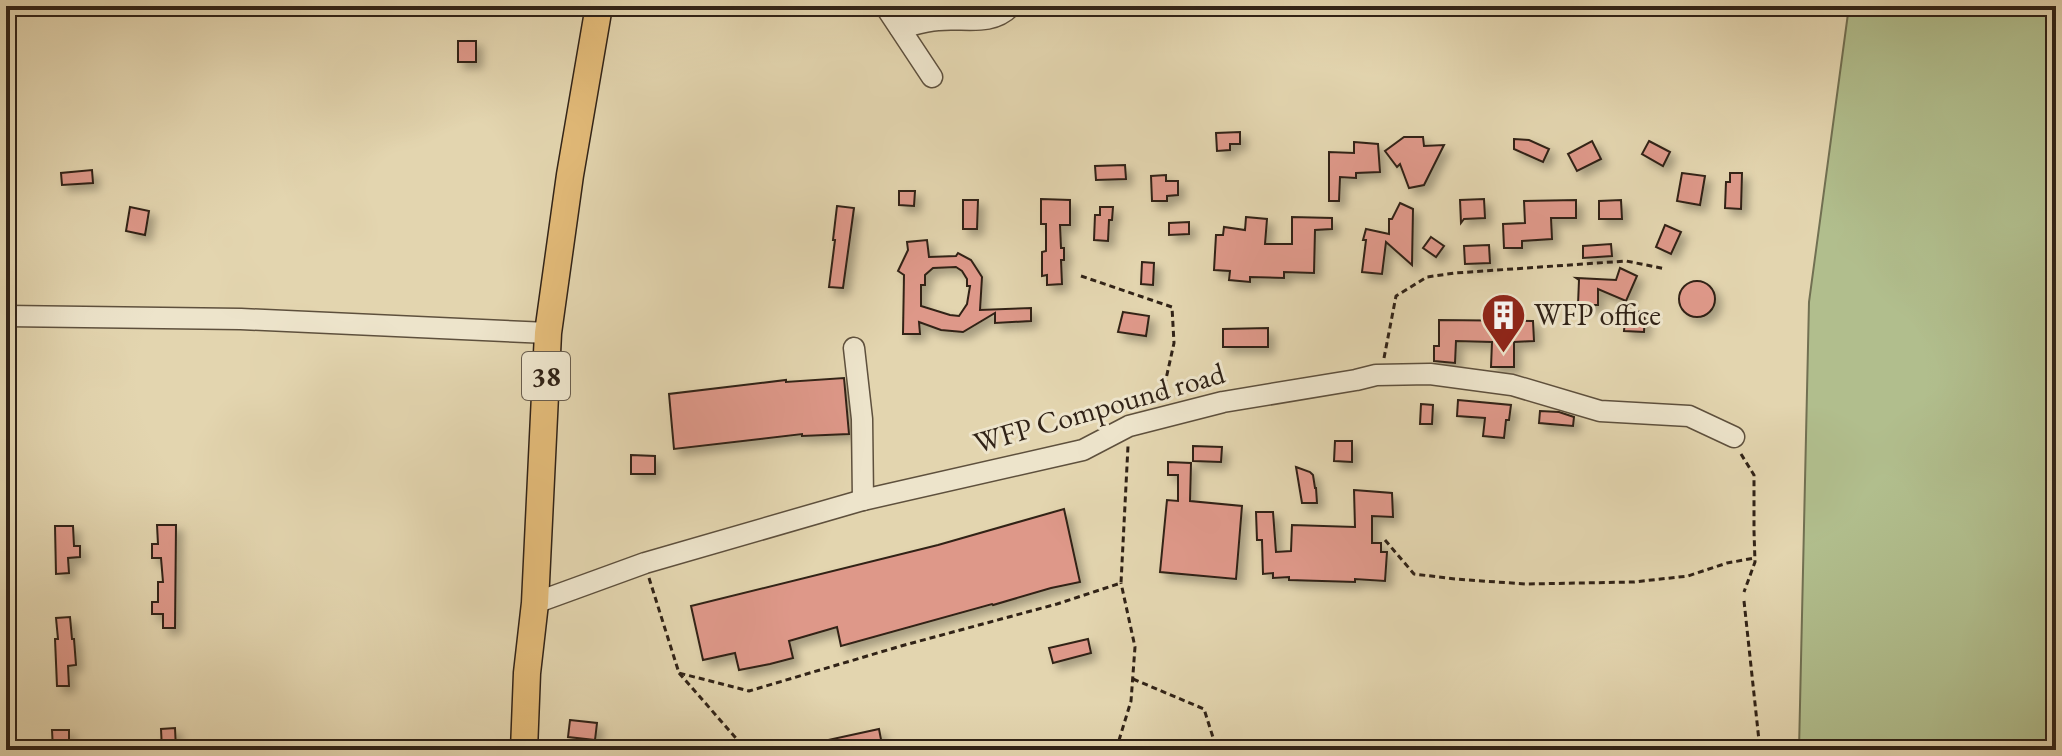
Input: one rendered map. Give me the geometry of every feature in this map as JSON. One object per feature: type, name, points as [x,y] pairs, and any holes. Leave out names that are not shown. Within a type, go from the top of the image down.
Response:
[{"type":"main road","name":"38","points":[[524,750],[527,673],[535,603],[548,333],[570,175],[599,6]]},
{"type":"street","points":[[885,6],[932,77]]},
{"type":"street","points":[[900,28],[938,20],[991,19],[1004,14],[1011,6]]},
{"type":"street","points":[[6,316],[241,319],[548,333]]},
{"type":"street","points":[[854,348],[862,419],[863,500]]},
{"type":"street","name":"WFP Compound road","points":[[535,603],[645,563],[863,500],[1083,450],[1129,426],[1223,402],[1376,375],[1430,374],[1512,385],[1600,411],[1689,416],[1732,436]]},
{"type":"path","points":[[1376,375],[1385,355],[1396,296],[1427,277],[1626,261],[1666,269]]},
{"type":"path","points":[[1081,276],[1172,307],[1174,343],[1162,397],[1129,426],[1121,583],[1135,647],[1131,701],[1116,750]]},
{"type":"path","points":[[1732,436],[1754,475],[1755,562],[1744,592]]},
{"type":"path","points":[[1385,540],[1414,574],[1525,584],[1634,582],[1688,576],[1727,563],[1755,558]]},
{"type":"path","points":[[645,563],[679,673],[742,745],[743,750]]},
{"type":"path","points":[[679,673],[749,691],[1121,583]]},
{"type":"path","points":[[1744,601],[1760,750]]},
{"type":"path","points":[[1133,679],[1204,709],[1217,750]]},
{"type":"green space","points":[[1849,6],[2056,6],[2056,750],[1799,750],[1809,302]]},
{"type":"building","points":[[458,41],[476,41],[476,62],[458,62]]},
{"type":"building","points":[[1240,132],[1240,144],[1230,144],[1230,150],[1217,151],[1216,133]]},
{"type":"building","points":[[1404,137],[1423,137],[1424,146],[1444,145],[1424,185],[1409,188],[1400,164],[1397,167],[1385,151]]},
{"type":"building","points":[[1514,139],[1529,140],[1549,149],[1543,162],[1514,149]]},
{"type":"building","points":[[1592,141],[1601,159],[1577,171],[1568,154]]},
{"type":"building","points":[[1649,141],[1670,152],[1663,166],[1642,154]]},
{"type":"building","points":[[1354,142],[1378,144],[1380,172],[1356,173],[1356,178],[1340,177],[1339,201],[1329,201],[1329,152],[1354,153]]},
{"type":"building","points":[[1125,165],[1126,179],[1096,180],[1095,166]]},
{"type":"building","points":[[92,170],[93,183],[62,185],[61,173]]},
{"type":"building","points":[[1682,173],[1705,176],[1700,205],[1677,201]]},
{"type":"building","points":[[1730,173],[1742,173],[1741,209],[1725,208],[1726,182],[1730,182]]},
{"type":"building","points":[[1166,175],[1166,181],[1178,181],[1178,195],[1167,196],[1167,201],[1152,201],[1151,176]]},
{"type":"building","points":[[899,191],[915,191],[914,206],[899,205]]},
{"type":"building","points":[[1041,199],[1070,200],[1070,225],[1060,225],[1061,248],[1064,248],[1062,284],[1047,285],[1047,275],[1042,276],[1046,224],[1041,224]]},
{"type":"building","points":[[1484,199],[1485,218],[1464,219],[1461,223],[1460,200]]},
{"type":"building","points":[[963,200],[978,200],[977,229],[963,229]]},
{"type":"building","points":[[1576,200],[1576,218],[1551,218],[1552,239],[1522,241],[1522,248],[1504,248],[1503,224],[1525,223],[1524,201]]},
{"type":"building","points":[[1621,200],[1622,219],[1599,219],[1599,201]]},
{"type":"building","points":[[1400,203],[1413,209],[1412,265],[1386,242],[1382,274],[1362,272],[1366,229],[1389,234],[1389,219],[1392,219]]},
{"type":"building","points":[[837,206],[854,208],[843,288],[829,287]]},
{"type":"building","points":[[130,207],[149,211],[145,235],[126,231]]},
{"type":"building","points":[[1100,207],[1113,207],[1108,241],[1094,240],[1095,215],[1100,215]]},
{"type":"building","points":[[1246,217],[1267,219],[1265,244],[1292,244],[1292,217],[1332,218],[1332,229],[1315,230],[1314,273],[1284,272],[1284,278],[1250,277],[1250,282],[1229,280],[1230,271],[1214,270],[1216,235],[1223,235],[1224,227],[1245,230]]},
{"type":"building","points":[[1189,222],[1189,234],[1169,235],[1169,223]]},
{"type":"building","points":[[1665,225],[1681,232],[1671,254],[1656,247]]},
{"type":"building","points":[[1431,237],[1444,246],[1436,257],[1423,248]]},
{"type":"building","points":[[927,240],[929,257],[956,256],[958,253],[971,260],[982,277],[980,310],[1031,308],[1031,321],[995,323],[995,313],[963,332],[941,330],[919,322],[920,334],[903,334],[904,275],[898,271],[908,250],[907,242]],"holes":[[[956,267],[962,271],[967,286],[970,286],[967,304],[959,316],[921,306],[921,285],[925,285],[925,275],[933,268]]]},
{"type":"building","points":[[1611,244],[1612,256],[1583,258],[1583,246]]},
{"type":"building","points":[[1489,245],[1490,263],[1465,264],[1464,246]]},
{"type":"building","points":[[1142,262],[1154,263],[1153,285],[1141,284]]},
{"type":"building","points":[[1620,268],[1637,276],[1626,301],[1598,289],[1598,305],[1578,305],[1579,280],[1576,278],[1616,280]]},
{"type":"building","points":[[1697,281],[1710,286],[1715,299],[1710,312],[1697,317],[1684,312],[1679,299],[1684,286]]},
{"type":"building","points":[[1626,311],[1645,312],[1644,332],[1624,331]]},
{"type":"building","points":[[1123,312],[1149,316],[1146,336],[1118,332]]},
{"type":"building","name":"WFP office","points":[[1439,320],[1533,321],[1534,341],[1514,342],[1514,367],[1491,367],[1492,342],[1456,341],[1455,363],[1434,361],[1434,346],[1439,346]]},
{"type":"building","points":[[1268,328],[1268,347],[1223,347],[1223,329]]},
{"type":"building","points":[[844,378],[849,434],[802,434],[674,449],[669,394],[786,380]]},
{"type":"building","points":[[1458,400],[1511,405],[1504,438],[1483,436],[1485,418],[1457,416]]},
{"type":"building","points":[[1421,404],[1433,405],[1432,424],[1420,424]]},
{"type":"building","points":[[1540,411],[1574,417],[1573,426],[1539,423]]},
{"type":"building","points":[[1335,441],[1352,441],[1352,462],[1334,461]]},
{"type":"building","points":[[1193,446],[1222,447],[1221,462],[1193,461]]},
{"type":"building","points":[[631,455],[655,456],[655,474],[631,474]]},
{"type":"building","points":[[1168,462],[1191,463],[1190,501],[1242,506],[1236,579],[1160,572],[1167,500],[1178,501],[1178,475],[1168,475]]},
{"type":"building","points":[[1296,467],[1313,475],[1317,503],[1302,503]]},
{"type":"building","points":[[1354,490],[1392,493],[1393,517],[1372,516],[1372,543],[1381,543],[1381,552],[1387,552],[1385,581],[1289,580],[1289,577],[1273,578],[1273,573],[1263,574],[1262,540],[1257,540],[1256,512],[1273,512],[1276,552],[1291,551],[1292,525],[1355,527]]},
{"type":"building","points":[[1064,509],[1080,582],[841,646],[837,627],[789,641],[793,658],[770,664],[739,670],[735,653],[703,660],[691,606],[938,545]]},
{"type":"building","points":[[157,525],[176,525],[175,628],[163,628],[163,614],[152,614],[152,602],[158,602],[158,582],[163,582],[161,558],[152,558],[152,544],[158,544]]},
{"type":"building","points":[[55,526],[73,526],[74,546],[80,546],[80,557],[68,558],[69,573],[56,574]]},
{"type":"building","points":[[70,617],[76,665],[68,666],[69,686],[57,686],[56,618]]},
{"type":"building","points":[[1088,639],[1091,653],[1053,663],[1049,648]]},
{"type":"building","points":[[570,720],[597,723],[595,740],[568,737]]},
{"type":"building","points":[[175,728],[176,750],[162,750],[161,729]]},
{"type":"building","points":[[879,729],[883,750],[805,750],[805,745]]},
{"type":"building","points":[[52,730],[69,730],[69,750],[53,750]]},
{"type":"place","name":"WFP office","points":[[1503,354]]}]
